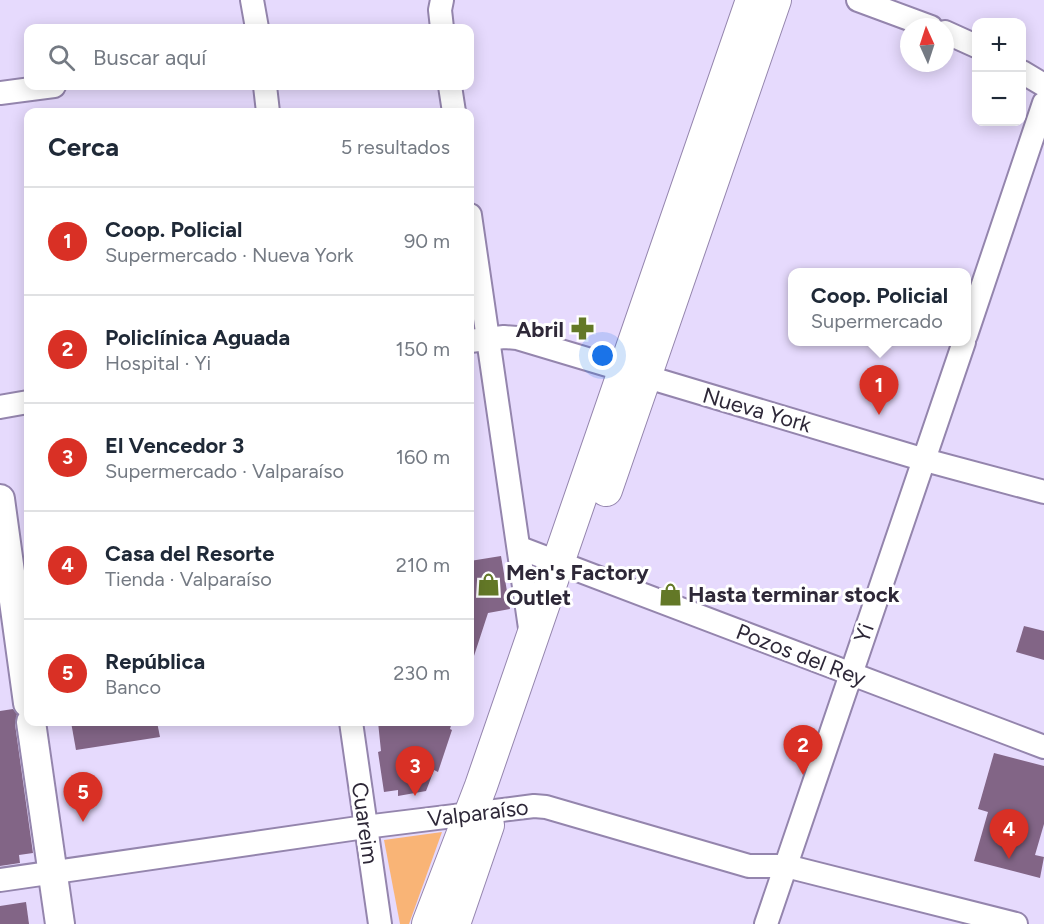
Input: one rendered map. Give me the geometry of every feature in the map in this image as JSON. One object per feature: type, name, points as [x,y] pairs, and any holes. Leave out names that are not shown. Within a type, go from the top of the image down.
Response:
[{"type":"main road","points":[[428,924],[482,812],[568,567],[634,374],[752,0]]},
{"type":"main road","points":[[634,374],[775,0]]},
{"type":"main road","points":[[454,924],[482,812],[532,640],[568,567]]},
{"type":"street","points":[[252,0],[255,24]]},
{"type":"street","points":[[442,0],[440,10],[442,24]]},
{"type":"street","points":[[858,0],[907,18]]},
{"type":"street","points":[[954,36],[972,44]]},
{"type":"street","points":[[1026,74],[1044,85]]},
{"type":"street","points":[[0,93],[24,90]]},
{"type":"street","points":[[265,90],[268,108]]},
{"type":"street","points":[[451,90],[453,108]]},
{"type":"street","points":[[971,320],[1044,103]]},
{"type":"street","points":[[474,271],[479,340],[520,548],[532,640]]},
{"type":"street","name":"Nueva York","points":[[479,340],[517,338],[925,460],[1044,492]]},
{"type":"street","name":"Yi","points":[[766,924],[963,346]]},
{"type":"street","points":[[0,406],[24,403]]},
{"type":"street","points":[[0,499],[24,674]]},
{"type":"street","name":"Pozos del Rey","points":[[520,548],[1044,747]]},
{"type":"street","points":[[32,726],[60,924]]},
{"type":"street","name":"Cuareim","points":[[352,726],[380,924]]},
{"type":"street","name":"Valparaíso","points":[[0,880],[365,827],[534,806],[546,807],[749,866],[786,866],[1016,924]]},
{"type":"shaded area","points":[[442,832],[409,924],[400,924],[384,840]]},
{"type":"building","name":"Men's Factory Outlet","points":[[501,556],[510,609],[488,613],[474,656],[474,560]]},
{"type":"building","points":[[1024,626],[1044,631],[1044,660],[1016,652]]},
{"type":"building","points":[[13,709],[17,714],[15,724],[33,853],[19,855],[20,863],[0,866],[0,711]]},
{"type":"building","points":[[72,726],[158,726],[160,737],[76,750]]},
{"type":"building","points":[[378,726],[451,726],[452,730],[438,772],[434,770],[426,791],[398,796],[398,790],[384,792],[378,752],[381,751]]},
{"type":"building","points":[[994,753],[1044,766],[1044,824],[1035,855],[1044,857],[1040,878],[974,861],[988,812],[978,809]]},
{"type":"building","points":[[26,902],[29,924],[0,924],[0,906]]},
{"type":"place","name":"Abril","points":[[582,329]]},
{"type":"place","name":"Coop. Policial","points":[[879,415]]},
{"type":"place","name":"Men's Factory Outlet","points":[[488,585]]},
{"type":"place","name":"Hasta terminar stock","points":[[670,594]]},
{"type":"place","name":"Policlínica Aguada","points":[[803,775]]},
{"type":"place","name":"El Vencedor 3","points":[[415,796]]},
{"type":"place","name":"República","points":[[83,822]]},
{"type":"place","name":"Casa del Resorte","points":[[1009,859]]}]
